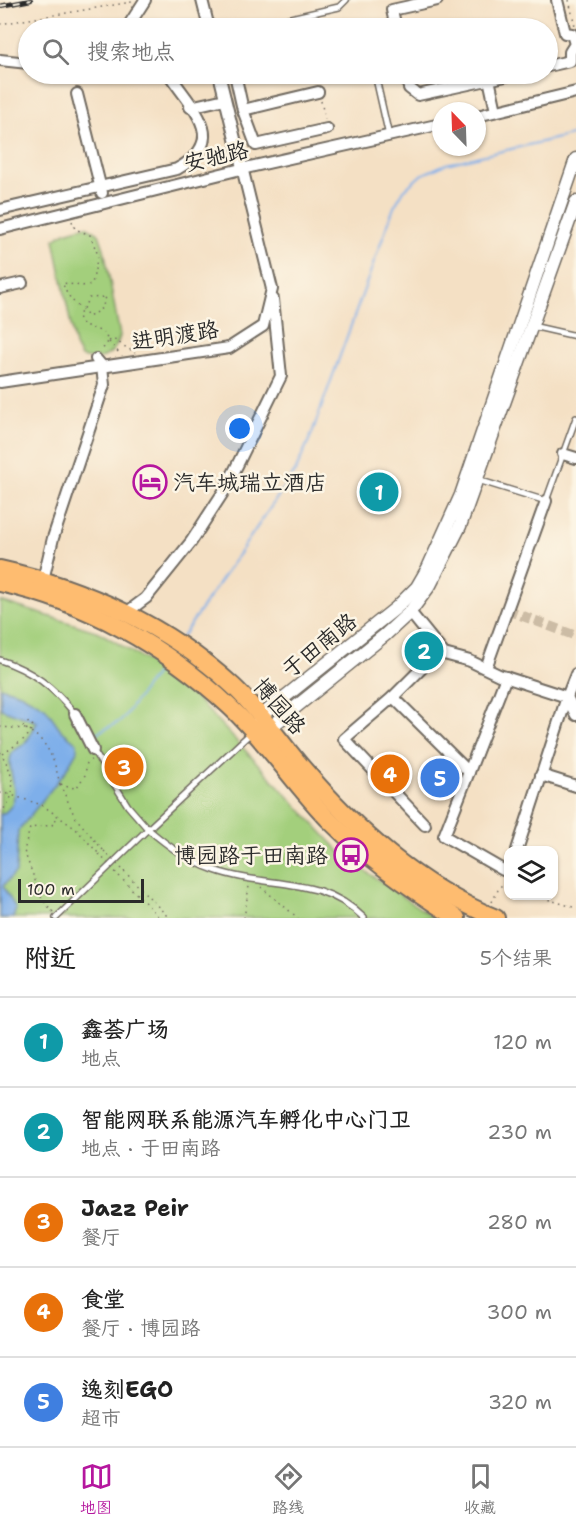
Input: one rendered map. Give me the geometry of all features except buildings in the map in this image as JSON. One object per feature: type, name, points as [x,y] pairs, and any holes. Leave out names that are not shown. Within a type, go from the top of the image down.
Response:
[{"type":"main road","name":"博园路","points":[[0,569],[88,595],[126,613],[186,670],[231,708],[330,822],[386,872],[457,918]]},
{"type":"main road","name":"博园路","points":[[0,583],[48,596],[195,655],[233,686],[341,811],[394,859],[424,881],[491,916]]},
{"type":"street","points":[[133,18],[145,0]]},
{"type":"street","points":[[202,0],[208,18]]},
{"type":"street","points":[[394,18],[392,10],[437,0]]},
{"type":"street","points":[[557,0],[565,33],[572,34],[575,44],[570,61],[558,64]]},
{"type":"street","points":[[0,60],[18,62]]},
{"type":"street","points":[[0,210],[177,170],[196,159],[205,144],[206,128],[176,84]]},
{"type":"street","name":"进明渡路","points":[[0,382],[99,363],[134,361],[229,348],[263,326],[272,290],[221,84]]},
{"type":"street","points":[[237,84],[243,110],[256,145],[327,129]]},
{"type":"street","points":[[408,84],[409,88],[418,95],[467,84]]},
{"type":"street","points":[[490,84],[496,111]]},
{"type":"street","points":[[243,110],[318,92]]},
{"type":"street","points":[[486,114],[576,92]]},
{"type":"street","points":[[77,94],[104,202]]},
{"type":"street","points":[[190,106],[225,99]]},
{"type":"street","name":"安驰路","points":[[0,229],[241,169],[432,126]]},
{"type":"street","name":"于田南路","points":[[253,731],[386,635],[410,612],[430,585],[445,558],[477,479],[487,436],[576,159]]},
{"type":"street","name":"于田南路","points":[[266,722],[417,587],[441,544],[487,436],[532,326],[576,202]]},
{"type":"street","points":[[0,288],[22,283]]},
{"type":"street","points":[[126,613],[146,598],[191,542],[226,488],[281,376],[272,290]]},
{"type":"street","points":[[43,580],[53,538],[104,386],[99,363]]},
{"type":"street","points":[[563,454],[576,458]]},
{"type":"street","points":[[486,668],[546,501]]},
{"type":"street","points":[[410,612],[440,650],[506,677],[571,699]]},
{"type":"street","points":[[425,825],[344,739],[393,697],[440,650]]},
{"type":"street","points":[[518,846],[541,775],[571,699],[576,674]]},
{"type":"street","points":[[504,870],[444,836],[506,677]]},
{"type":"street","points":[[393,697],[469,772]]},
{"type":"street","points":[[571,699],[576,715]]},
{"type":"street","points":[[75,714],[96,754]]},
{"type":"street","points":[[541,775],[576,786]]},
{"type":"lane","points":[[290,18],[339,7],[346,0]]},
{"type":"lane","points":[[377,84],[389,136]]},
{"type":"lane","points":[[532,326],[576,336]]},
{"type":"lane","points":[[477,479],[546,501],[576,418]]},
{"type":"lane","points":[[0,660],[36,675],[57,691],[75,714]]},
{"type":"lane","points":[[57,918],[253,731]]},
{"type":"lane","points":[[96,754],[128,806],[148,829],[181,855],[215,871],[303,885],[333,894],[364,918]]},
{"type":"path","points":[[569,0],[576,30]]},
{"type":"path","points":[[36,18],[131,2]]},
{"type":"path","points":[[0,24],[18,21]]},
{"type":"path","points":[[74,84],[77,94]]},
{"type":"path","points":[[316,84],[327,129]]},
{"type":"path","points":[[68,212],[75,229],[90,235],[98,255],[92,284],[82,286],[63,283],[64,291],[82,310],[89,317],[102,308],[106,297],[89,298],[82,310],[78,317],[82,324],[105,333],[108,342],[134,361],[139,354],[113,339],[108,342],[99,363]]},
{"type":"path","points":[[0,812],[8,806],[14,788],[1,753],[27,737],[33,726],[28,722],[21,728]]},
{"type":"path","points":[[0,727],[26,729],[37,735],[49,749],[60,784],[75,817],[104,851],[169,918]]},
{"type":"path","points":[[60,784],[69,788],[77,786],[85,774],[87,762],[96,754]]},
{"type":"path","points":[[0,793],[42,804],[59,815],[160,918]]},
{"type":"path","points":[[57,918],[42,899],[24,851],[30,828],[52,825],[59,815]]},
{"type":"path","points":[[244,918],[249,877]]},
{"type":"path","points":[[249,877],[298,918]]},
{"type":"path","points":[[491,916],[500,886],[504,886]]},
{"type":"path","points":[[550,900],[576,908]]},
{"type":"green space","points":[[86,226],[99,234],[104,249],[120,336],[111,353],[95,359],[81,357],[75,346],[54,239],[65,232]]},
{"type":"green space","points":[[0,601],[99,632],[154,665],[200,702],[345,857],[434,918],[0,918]]},
{"type":"water","points":[[0,687],[20,693],[45,707],[61,730],[77,743],[77,751],[65,772],[18,831],[16,872],[3,886],[16,909],[13,918],[0,918],[0,815],[8,810],[14,797],[10,767],[11,756],[27,741],[37,722],[1,709]]},
{"type":"waterway","points":[[182,637],[296,470],[312,433],[394,207],[404,190],[421,175],[446,164],[576,134]]},
{"type":"waterway","points":[[90,736],[121,721],[165,661]]},
{"type":"tunnel","points":[[507,610],[576,636]]},
{"type":"railway","points":[[0,6],[31,0]]},
{"type":"place","name":"汽车城瑞立酒店","points":[[150,482]]},
{"type":"place","name":"鑫荟广场","points":[[379,492]]},
{"type":"place","name":"智能网联系能源汽车孵化中心门卫","points":[[424,651]]},
{"type":"place","name":"Jazz Peir","points":[[124,767]]},
{"type":"place","name":"食堂","points":[[390,774]]},
{"type":"place","name":"逸刻EGO","points":[[440,778]]},
{"type":"place","name":"博园路于田南路","points":[[351,855]]}]
